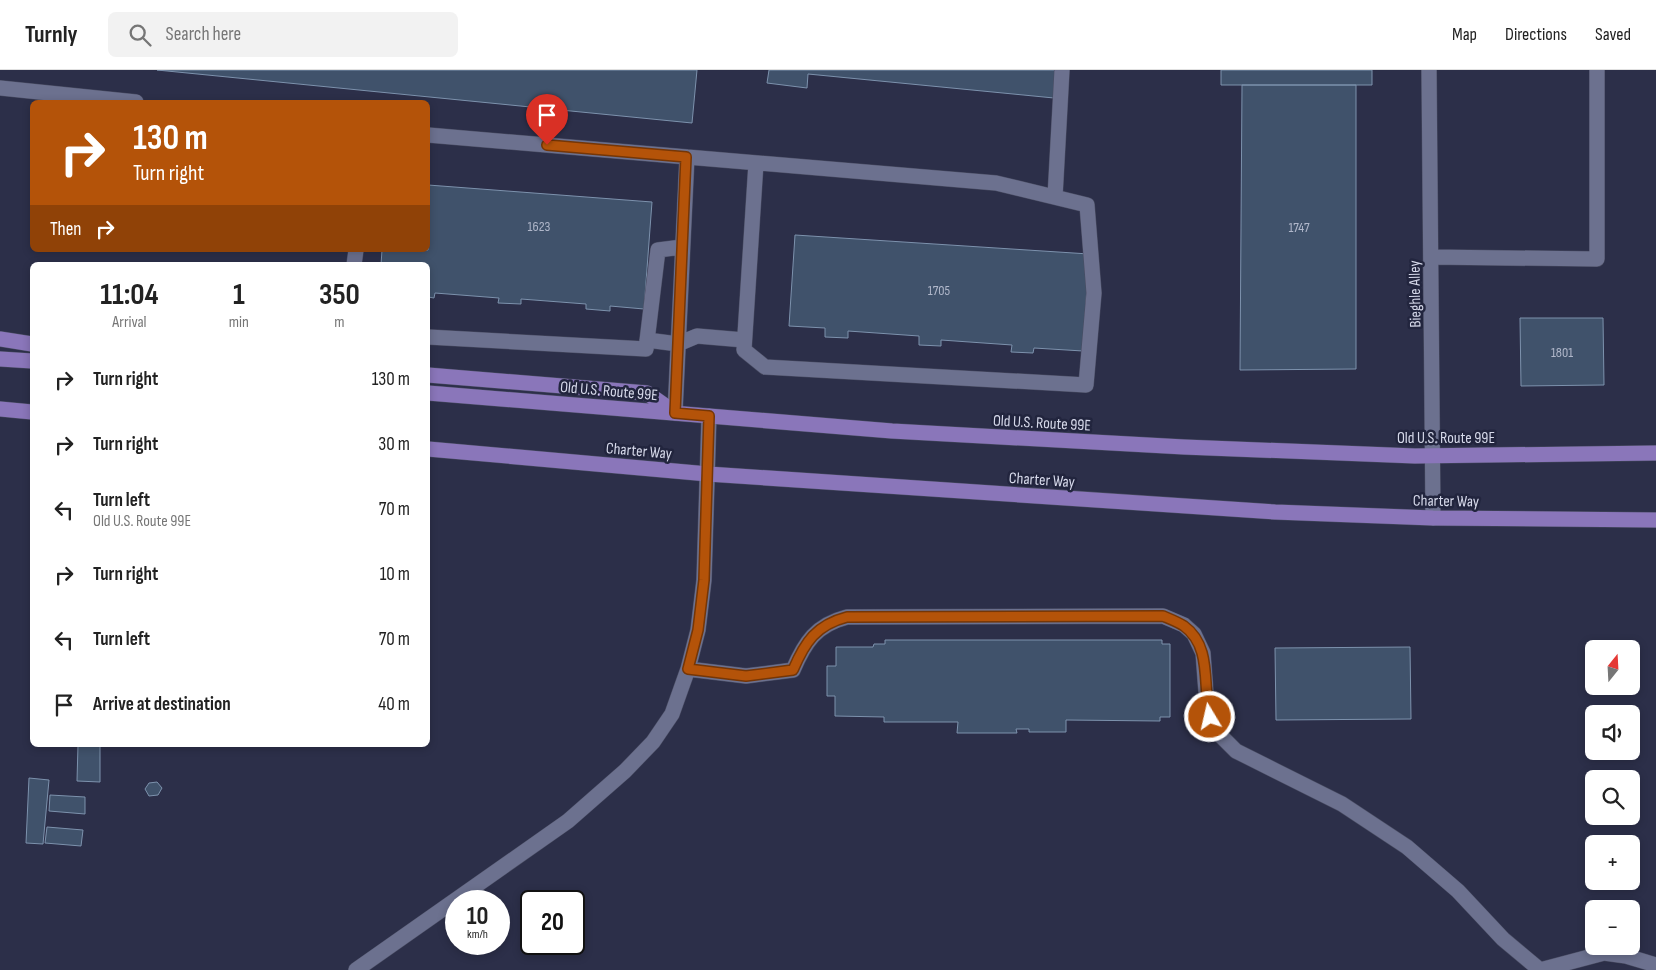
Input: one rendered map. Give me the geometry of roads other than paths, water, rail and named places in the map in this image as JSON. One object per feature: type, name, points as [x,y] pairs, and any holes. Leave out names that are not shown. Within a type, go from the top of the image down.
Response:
[{"type":"main road","points":[[0,339],[30,344]]},
{"type":"main road","points":[[0,359],[30,361]]},
{"type":"main road","points":[[430,375],[647,393],[675,413]]},
{"type":"main road","name":"Old U.S. Route 99E","points":[[430,393],[892,431],[1203,448],[1415,456],[1656,453]]},
{"type":"main road","points":[[0,410],[30,412]]},
{"type":"main road","name":"Charter Way","points":[[430,449],[708,474],[1275,512],[1433,518],[1656,520]]},
{"type":"street","points":[[1055,197],[1062,70]]},
{"type":"street","name":"Bieghle Alley","points":[[1430,70],[1433,518]]},
{"type":"street","points":[[1431,257],[1597,259],[1597,70]]},
{"type":"street","points":[[0,88],[117,100]]},
{"type":"street","points":[[430,135],[996,183],[1087,205],[1094,293],[1086,385],[765,367],[744,350],[756,163]]},
{"type":"street","points":[[675,413],[686,157]]},
{"type":"street","points":[[430,337],[646,349],[658,250],[682,246]]},
{"type":"street","points":[[648,340],[678,344],[697,336],[744,340]]},
{"type":"street","points":[[356,970],[568,821],[600,794],[653,742],[672,714],[688,669],[698,630],[704,580],[709,416]]},
{"type":"street","points":[[688,669],[746,676],[793,670],[810,638],[821,628],[836,620],[847,617],[1163,616],[1184,625],[1194,634],[1204,653],[1207,706],[1210,717],[1218,733],[1236,751],[1342,804],[1407,846],[1458,891],[1503,939],[1540,970],[1604,953],[1626,956],[1656,965]]}]
